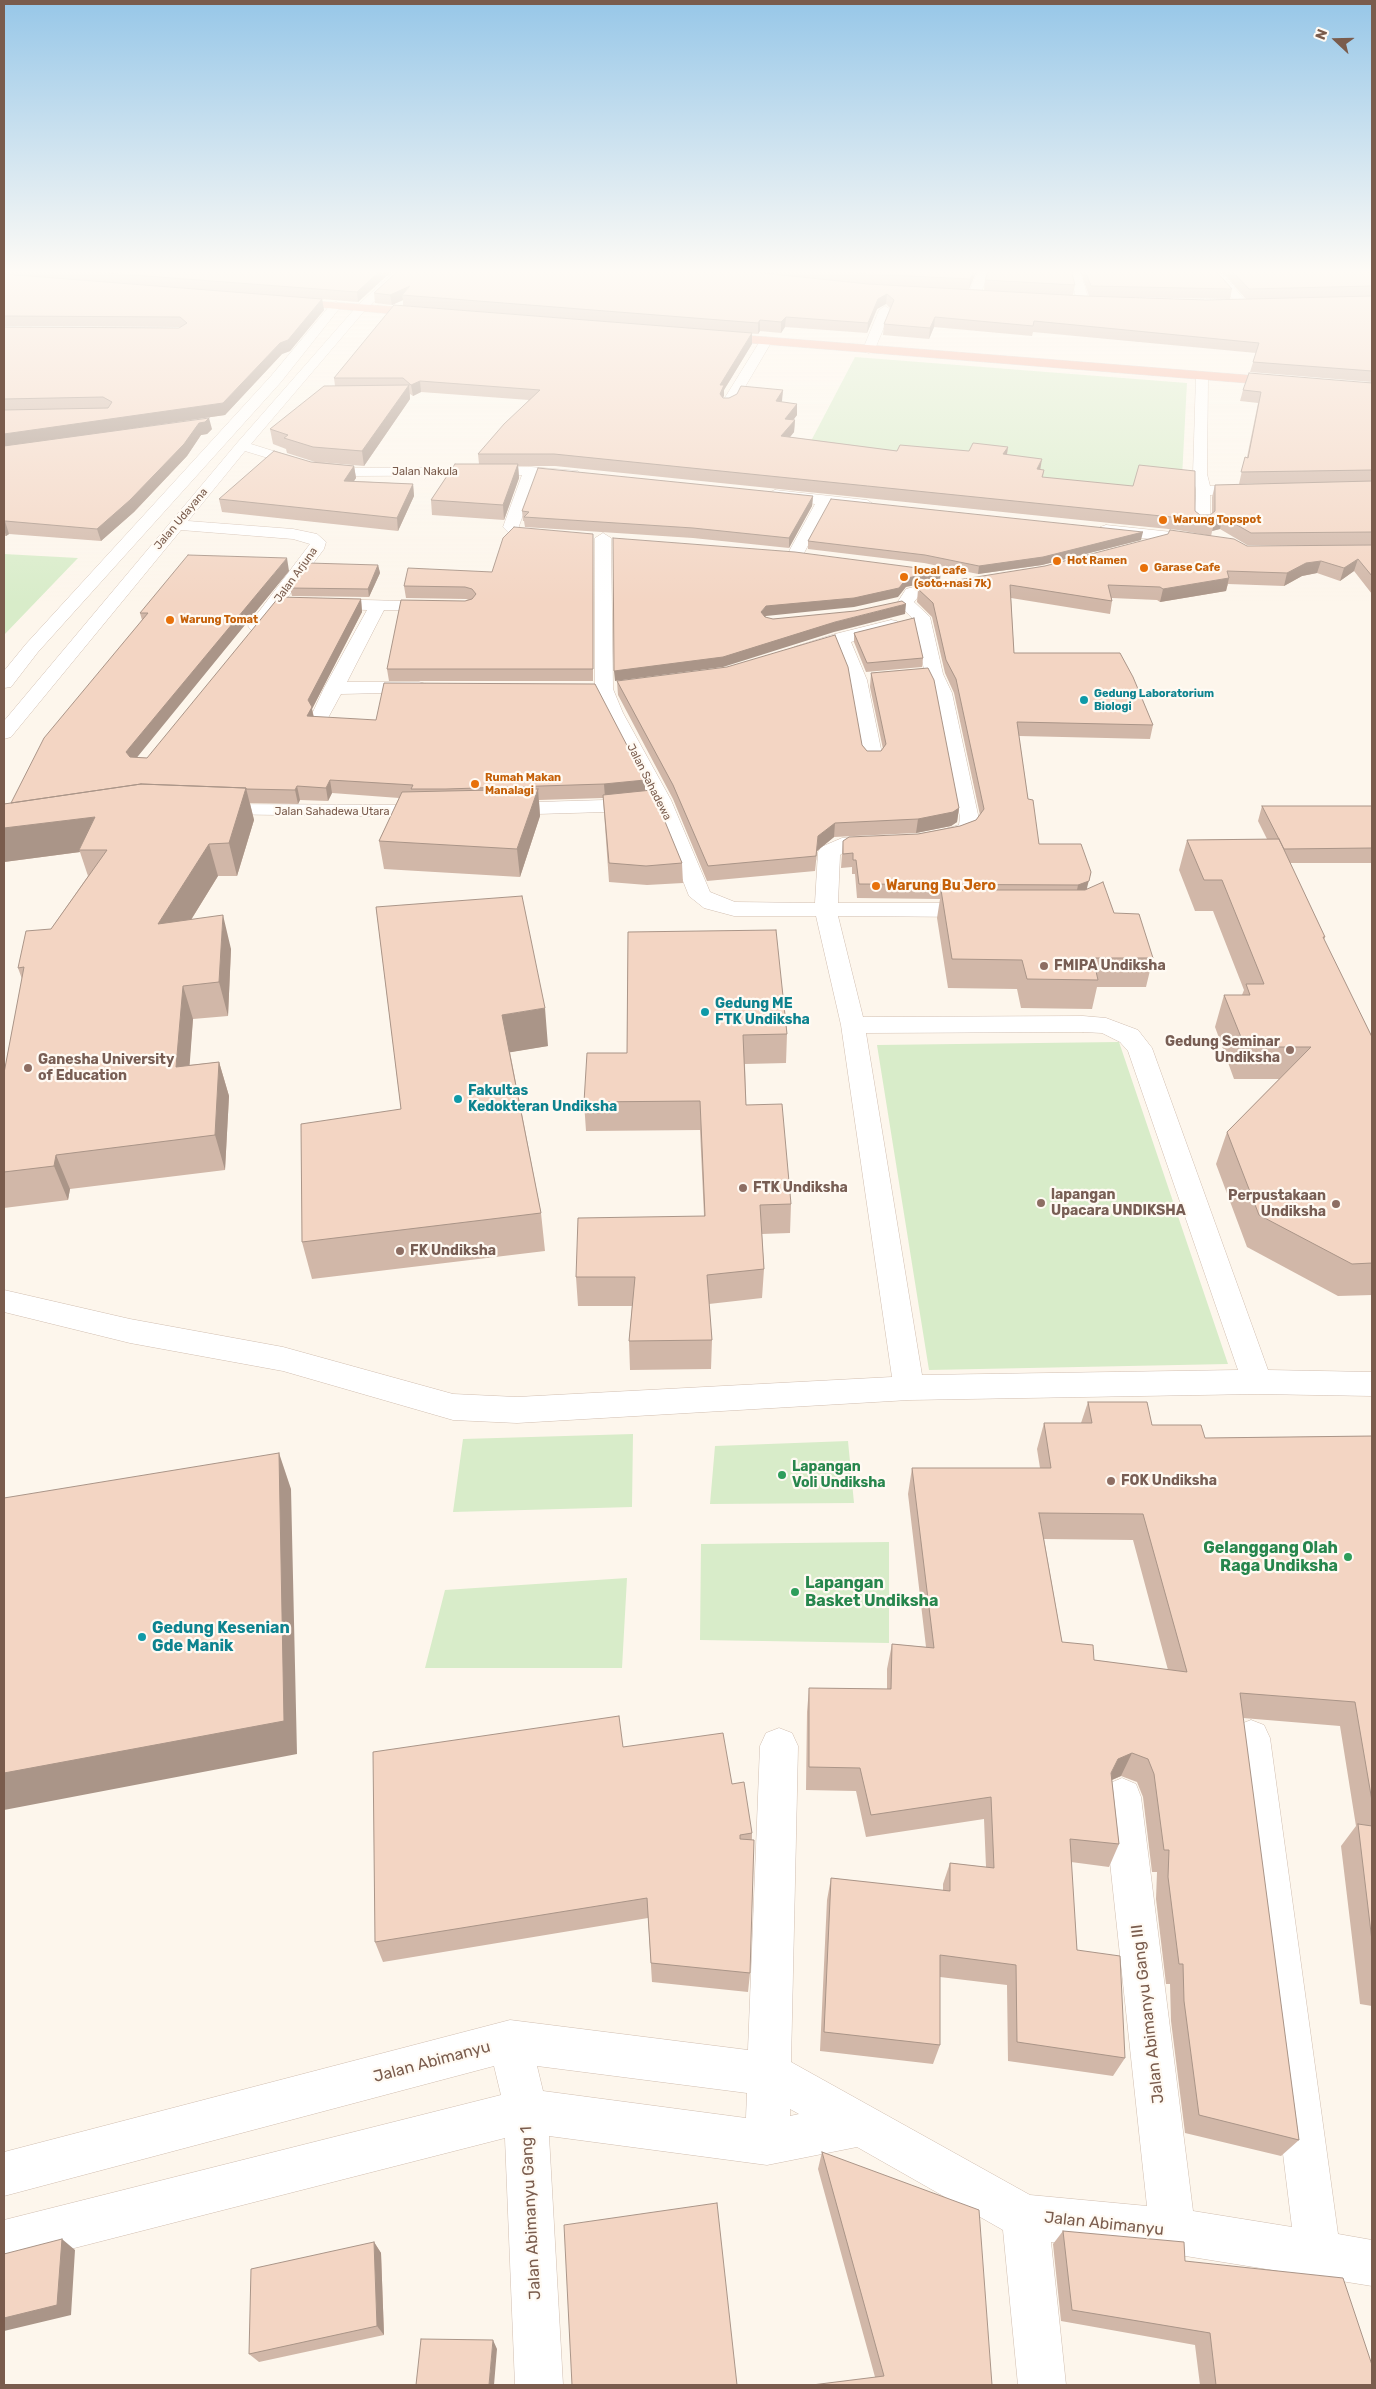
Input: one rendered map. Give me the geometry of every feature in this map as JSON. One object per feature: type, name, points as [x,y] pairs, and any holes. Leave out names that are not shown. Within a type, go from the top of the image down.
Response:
[{"type":"highway","points":[[1279,381],[1300,383]]},
{"type":"street","name":"Jalan Udayana","points":[[4,683],[32,648],[157,508],[274,381]]},
{"type":"street","name":"Jalan Udayana","points":[[4,733],[242,446],[299,381]]},
{"type":"street","points":[[728,404],[741,381]]},
{"type":"street","points":[[1091,529],[1216,539],[1202,523],[1203,491],[1200,474],[1202,381]]},
{"type":"street","points":[[259,396],[306,395]]},
{"type":"street","points":[[220,422],[239,419]]},
{"type":"street","name":"Jalan Nakula","points":[[242,446],[315,474],[531,471],[584,475]]},
{"type":"street","points":[[531,471],[511,527],[518,533],[559,536]]},
{"type":"street","points":[[1203,491],[1262,490]]},
{"type":"street","points":[[756,493],[883,507]]},
{"type":"street","points":[[795,555],[824,501]]},
{"type":"street","points":[[157,508],[190,509]]},
{"type":"street","points":[[1132,549],[1178,537],[1202,523]]},
{"type":"street","name":"Jalan Arjuna","points":[[176,525],[293,534],[311,537],[318,542],[318,546],[276,603],[245,640]]},
{"type":"street","name":"Jalan Sahadewa","points":[[603,538],[604,688],[614,713],[661,800],[700,896],[712,903],[734,909],[826,911],[1002,910]]},
{"type":"street","points":[[776,553],[815,558]]},
{"type":"street","points":[[921,617],[897,605],[912,593],[924,589],[969,581],[933,572]]},
{"type":"street","points":[[276,603],[294,604]]},
{"type":"street","points":[[313,604],[456,606]]},
{"type":"street","points":[[321,714],[378,605]]},
{"type":"street","points":[[788,655],[841,638],[921,617]]},
{"type":"street","points":[[909,1388],[853,1025],[826,911],[829,852],[842,844],[906,842],[958,833],[966,829],[970,824],[943,693],[924,675],[921,617]]},
{"type":"street","points":[[841,638],[858,680],[874,759]]},
{"type":"street","points":[[32,648],[72,650]]},
{"type":"street","points":[[858,680],[877,678]]},
{"type":"street","points":[[334,688],[440,688]]},
{"type":"street","points":[[488,810],[605,806],[661,800]]},
{"type":"street","name":"Jalan Sahadewa Utara","points":[[199,810],[294,812],[448,811]]},
{"type":"street","points":[[853,1025],[1083,1024],[1106,1026],[1129,1036],[1140,1048],[1257,1382]]},
{"type":"street","points":[[4,1301],[130,1331],[283,1359],[453,1407],[517,1410],[909,1388],[1257,1382],[1372,1384]]},
{"type":"street","points":[[1251,1738],[1318,2254]]},
{"type":"street","points":[[767,2143],[779,1746]]},
{"type":"street","name":"Jalan Abimanyu Gang III","points":[[1122,1797],[1173,2231]]},
{"type":"street","name":"Jalan Abimanyu","points":[[4,2174],[510,2042],[770,2074],[1025,2217],[1173,2231],[1372,2263]]},
{"type":"street","name":"Jalan Abimanyu Gang 1","points":[[510,2042],[526,2111],[540,2385]]},
{"type":"street","points":[[4,2243],[526,2111],[767,2143],[857,2124]]},
{"type":"street","points":[[1025,2217],[1042,2385]]},
{"type":"green space","points":[[842,381],[1187,383],[1181,496],[800,462]]},
{"type":"green space","points":[[4,554],[78,558],[4,635]]},
{"type":"green space","points":[[1119,1042],[1228,1364],[929,1370],[877,1045]]},
{"type":"green space","points":[[633,1434],[632,1507],[453,1512],[463,1439]]},
{"type":"green space","name":"Lapangan Voli Undiksha","points":[[848,1441],[854,1503],[710,1504],[715,1446]]},
{"type":"green space","name":"Lapangan Basket Undiksha","points":[[889,1542],[889,1643],[700,1640],[701,1544]]},
{"type":"green space","points":[[627,1578],[622,1668],[425,1668],[445,1590]]},
{"type":"building","points":[[4,381],[243,381],[223,403],[4,434],[4,410],[108,408],[112,402],[103,397],[4,399]]},
{"type":"building","points":[[407,381],[419,381],[411,385]]},
{"type":"building","points":[[426,381],[722,381],[720,385],[724,385],[720,394],[723,398],[729,398],[737,394],[741,386],[783,390],[776,401],[797,404],[785,419],[795,420],[781,436],[897,451],[900,445],[969,451],[973,443],[1008,447],[1003,454],[1042,459],[1037,469],[1044,470],[1042,477],[1133,486],[1139,465],[1195,471],[1195,511],[1200,515],[1210,515],[1215,511],[1215,485],[1372,481],[1372,532],[1251,533],[1223,517],[1215,519],[1213,523],[1181,518],[554,454],[478,454],[504,424],[540,390]]},
{"type":"building","points":[[1246,381],[1372,383],[1372,470],[1241,472],[1245,457],[1248,458],[1261,392],[1243,390]]},
{"type":"building","points":[[409,385],[362,451],[313,447],[284,438],[288,435],[270,429],[324,386]]},
{"type":"building","points":[[209,418],[205,422],[199,423],[184,444],[130,500],[97,529],[4,522],[4,446]]},
{"type":"building","points":[[274,451],[311,462],[354,466],[344,481],[413,484],[397,518],[219,499]]},
{"type":"building","points":[[455,464],[518,464],[503,505],[431,500]]},
{"type":"building","points":[[538,468],[813,496],[789,538],[693,528],[524,517],[529,512],[522,511]]},
{"type":"building","points":[[831,499],[1143,532],[1043,557],[979,566],[925,555],[808,541]]},
{"type":"building","points":[[514,527],[593,534],[593,669],[387,669],[401,600],[465,601],[472,599],[476,594],[472,589],[465,587],[404,586],[408,568],[492,572],[503,538]]},
{"type":"building","points":[[1170,530],[1234,539],[1247,546],[1372,545],[1372,576],[1358,559],[1344,568],[1321,561],[1306,563],[1287,573],[1227,571],[1229,578],[1163,589],[1160,587],[1108,585],[1112,601],[1010,585],[1014,653],[1120,653],[1133,677],[1153,725],[1017,722],[1028,799],[1033,800],[1039,844],[1081,844],[1091,872],[1089,881],[1078,885],[859,884],[856,860],[853,860],[853,853],[843,854],[843,841],[849,837],[918,834],[960,826],[976,820],[984,809],[956,679],[946,660],[933,603],[918,589],[920,586],[1045,566],[1168,534]]},
{"type":"building","points":[[613,538],[795,552],[941,571],[907,578],[899,588],[854,598],[766,606],[761,612],[765,617],[773,619],[855,611],[902,601],[906,604],[835,622],[723,657],[614,671]]},
{"type":"building","points":[[188,555],[287,558],[126,752],[130,757],[147,758],[279,597],[361,599],[308,700],[312,707],[307,716],[376,720],[384,683],[595,684],[645,780],[604,784],[446,789],[411,789],[413,785],[330,780],[326,788],[297,786],[295,790],[141,784],[11,803],[44,738],[148,613],[140,613]]},
{"type":"building","points":[[308,563],[378,565],[368,589],[290,588]]},
{"type":"building","points":[[914,618],[923,658],[867,663],[854,633]]},
{"type":"building","points":[[835,635],[848,667],[862,745],[867,751],[881,751],[886,744],[871,673],[928,668],[934,680],[959,808],[953,812],[918,819],[835,823],[818,836],[816,856],[708,866],[673,785],[617,681],[727,667]]},
{"type":"building","points":[[141,784],[246,788],[229,843],[209,844],[158,924],[223,915],[219,982],[183,986],[176,1067],[219,1062],[215,1135],[56,1155],[54,1166],[4,1172],[4,1073],[24,967],[18,968],[26,931],[51,929],[107,850],[79,850],[95,817],[4,828],[4,804]]},
{"type":"building","points":[[538,789],[517,849],[379,841],[402,792]]},
{"type":"building","points":[[652,790],[682,863],[646,866],[609,863],[603,795]]},
{"type":"building","points":[[1262,806],[1372,806],[1372,848],[1284,849]]},
{"type":"building","points":[[1279,839],[1325,937],[1323,937],[1372,1037],[1372,1263],[1352,1264],[1259,1215],[1227,1132],[1311,1047],[1245,1047],[1224,995],[1250,995],[1246,984],[1264,984],[1222,880],[1204,880],[1187,840]]},
{"type":"building","points":[[1103,882],[1114,913],[1139,914],[1153,958],[1093,958],[1098,980],[1027,979],[1022,960],[952,959],[941,890],[1085,890]]},
{"type":"building","name":"Fakultas Kedokteran Undiksha","points":[[522,896],[545,1008],[502,1015],[541,1213],[302,1242],[301,1124],[401,1109],[376,907]]},
{"type":"building","points":[[776,930],[787,1034],[743,1035],[746,1105],[782,1104],[791,1204],[760,1205],[764,1269],[707,1275],[712,1340],[629,1341],[635,1277],[576,1277],[578,1218],[705,1216],[700,1101],[584,1102],[587,1053],[627,1053],[628,932]]},
{"type":"building","points":[[1088,1402],[1147,1402],[1152,1425],[1201,1425],[1205,1438],[1372,1436],[1372,1801],[1355,1702],[1240,1693],[1299,2140],[1199,2115],[1184,2001],[1183,1964],[1179,1964],[1168,1877],[1169,1850],[1164,1850],[1154,1774],[1148,1759],[1132,1753],[1118,1759],[1111,1773],[1119,1844],[1070,1839],[1077,1950],[1120,1956],[1125,2058],[1017,2042],[1016,1965],[940,1955],[940,2045],[824,2032],[831,1878],[950,1891],[950,1863],[994,1868],[991,1797],[871,1815],[860,1768],[809,1767],[809,1688],[891,1689],[892,1644],[934,1648],[912,1468],[1051,1468],[1044,1423],[1092,1423]],"holes":[[[1039,1513],[1143,1514],[1187,1672],[1094,1660],[1093,1645],[1062,1642]]]},
{"type":"building","points":[[279,1453],[284,1721],[4,1773],[4,1498]]},
{"type":"building","points":[[619,1716],[623,1747],[723,1733],[732,1784],[744,1782],[752,1833],[740,1835],[740,1839],[754,1840],[750,1973],[651,1963],[647,1898],[375,1942],[373,1752]]},
{"type":"building","points":[[1358,1824],[1372,1826],[1372,1941]]},
{"type":"building","points":[[822,2152],[979,2210],[992,2385],[812,2385],[884,2376]]},
{"type":"building","points":[[717,2203],[737,2385],[572,2385],[564,2225]]},
{"type":"building","points":[[1063,2231],[1184,2242],[1185,2261],[1343,2278],[1372,2365],[1372,2385],[1216,2385],[1210,2333],[1072,2310]]},
{"type":"building","points":[[62,2239],[57,2305],[4,2318],[4,2254]]},
{"type":"building","points":[[374,2242],[377,2326],[249,2354],[251,2269]]},
{"type":"building","points":[[421,2339],[493,2340],[489,2385],[416,2385]]},
{"type":"place","name":"Warung Topspot","points":[[1163,520]]},
{"type":"place","name":"Hot Ramen","points":[[1057,561]]},
{"type":"place","name":"Garase Cafe","points":[[1144,568]]},
{"type":"place","name":"local cafe (soto+nasi 7k)","points":[[904,577]]},
{"type":"place","name":"Warung Tomat","points":[[170,620]]},
{"type":"place","name":"Gedung Laboratorium Biologi","points":[[1084,700]]},
{"type":"place","name":"Rumah Makan Manalagi","points":[[475,784]]},
{"type":"place","name":"Warung Bu Jero","points":[[876,886]]},
{"type":"place","name":"FMIPA Undiksha","points":[[1044,966]]},
{"type":"place","name":"Gedung ME FTK Undiksha","points":[[705,1012]]},
{"type":"place","name":"Gedung Seminar Undiksha","points":[[1290,1050]]},
{"type":"place","name":"Ganesha University of Education","points":[[28,1068]]},
{"type":"place","name":"Fakultas Kedokteran Undiksha","points":[[458,1099]]},
{"type":"place","name":"FTK Undiksha","points":[[743,1188]]},
{"type":"place","name":"lapangan Upacara UNDIKSHA","points":[[1041,1203]]},
{"type":"place","name":"Perpustakaan Undiksha","points":[[1336,1204]]},
{"type":"place","name":"FK Undiksha","points":[[400,1251]]},
{"type":"place","name":"Lapangan Voli Undiksha","points":[[782,1475]]},
{"type":"place","name":"FOK Undiksha","points":[[1111,1481]]},
{"type":"place","name":"Gelanggang Olah Raga Undiksha","points":[[1348,1557]]},
{"type":"place","name":"Lapangan Basket Undiksha","points":[[795,1592]]},
{"type":"place","name":"Gedung Kesenian Gde Manik","points":[[142,1637]]}]
